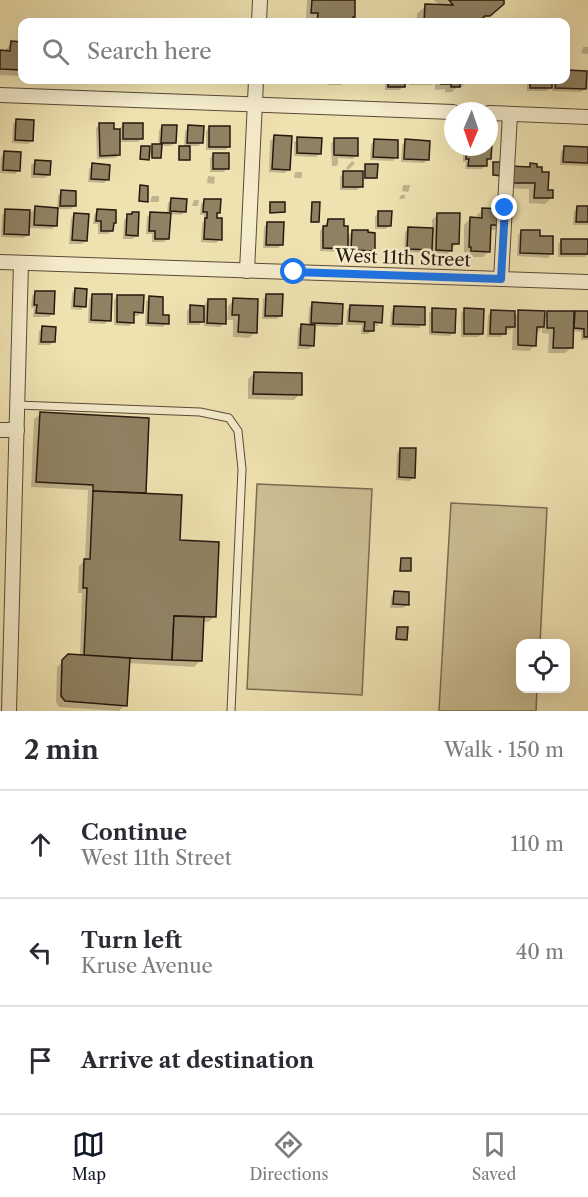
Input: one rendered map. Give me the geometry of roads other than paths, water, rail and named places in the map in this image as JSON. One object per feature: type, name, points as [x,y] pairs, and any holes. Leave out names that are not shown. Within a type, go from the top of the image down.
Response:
[{"type":"street","points":[[258,18],[260,0]]},
{"type":"street","points":[[247,271],[256,84]]},
{"type":"street","points":[[0,95],[444,112]]},
{"type":"street","points":[[498,113],[588,117]]},
{"type":"street","points":[[501,279],[510,114]]},
{"type":"street","name":"West 11th Street","points":[[0,262],[588,282]]},
{"type":"street","points":[[9,711],[6,598],[17,430],[21,263]]},
{"type":"street","points":[[0,430],[17,430]]},
{"type":"lane","points":[[17,405],[200,412],[229,418],[238,430],[242,469],[231,711]]}]
